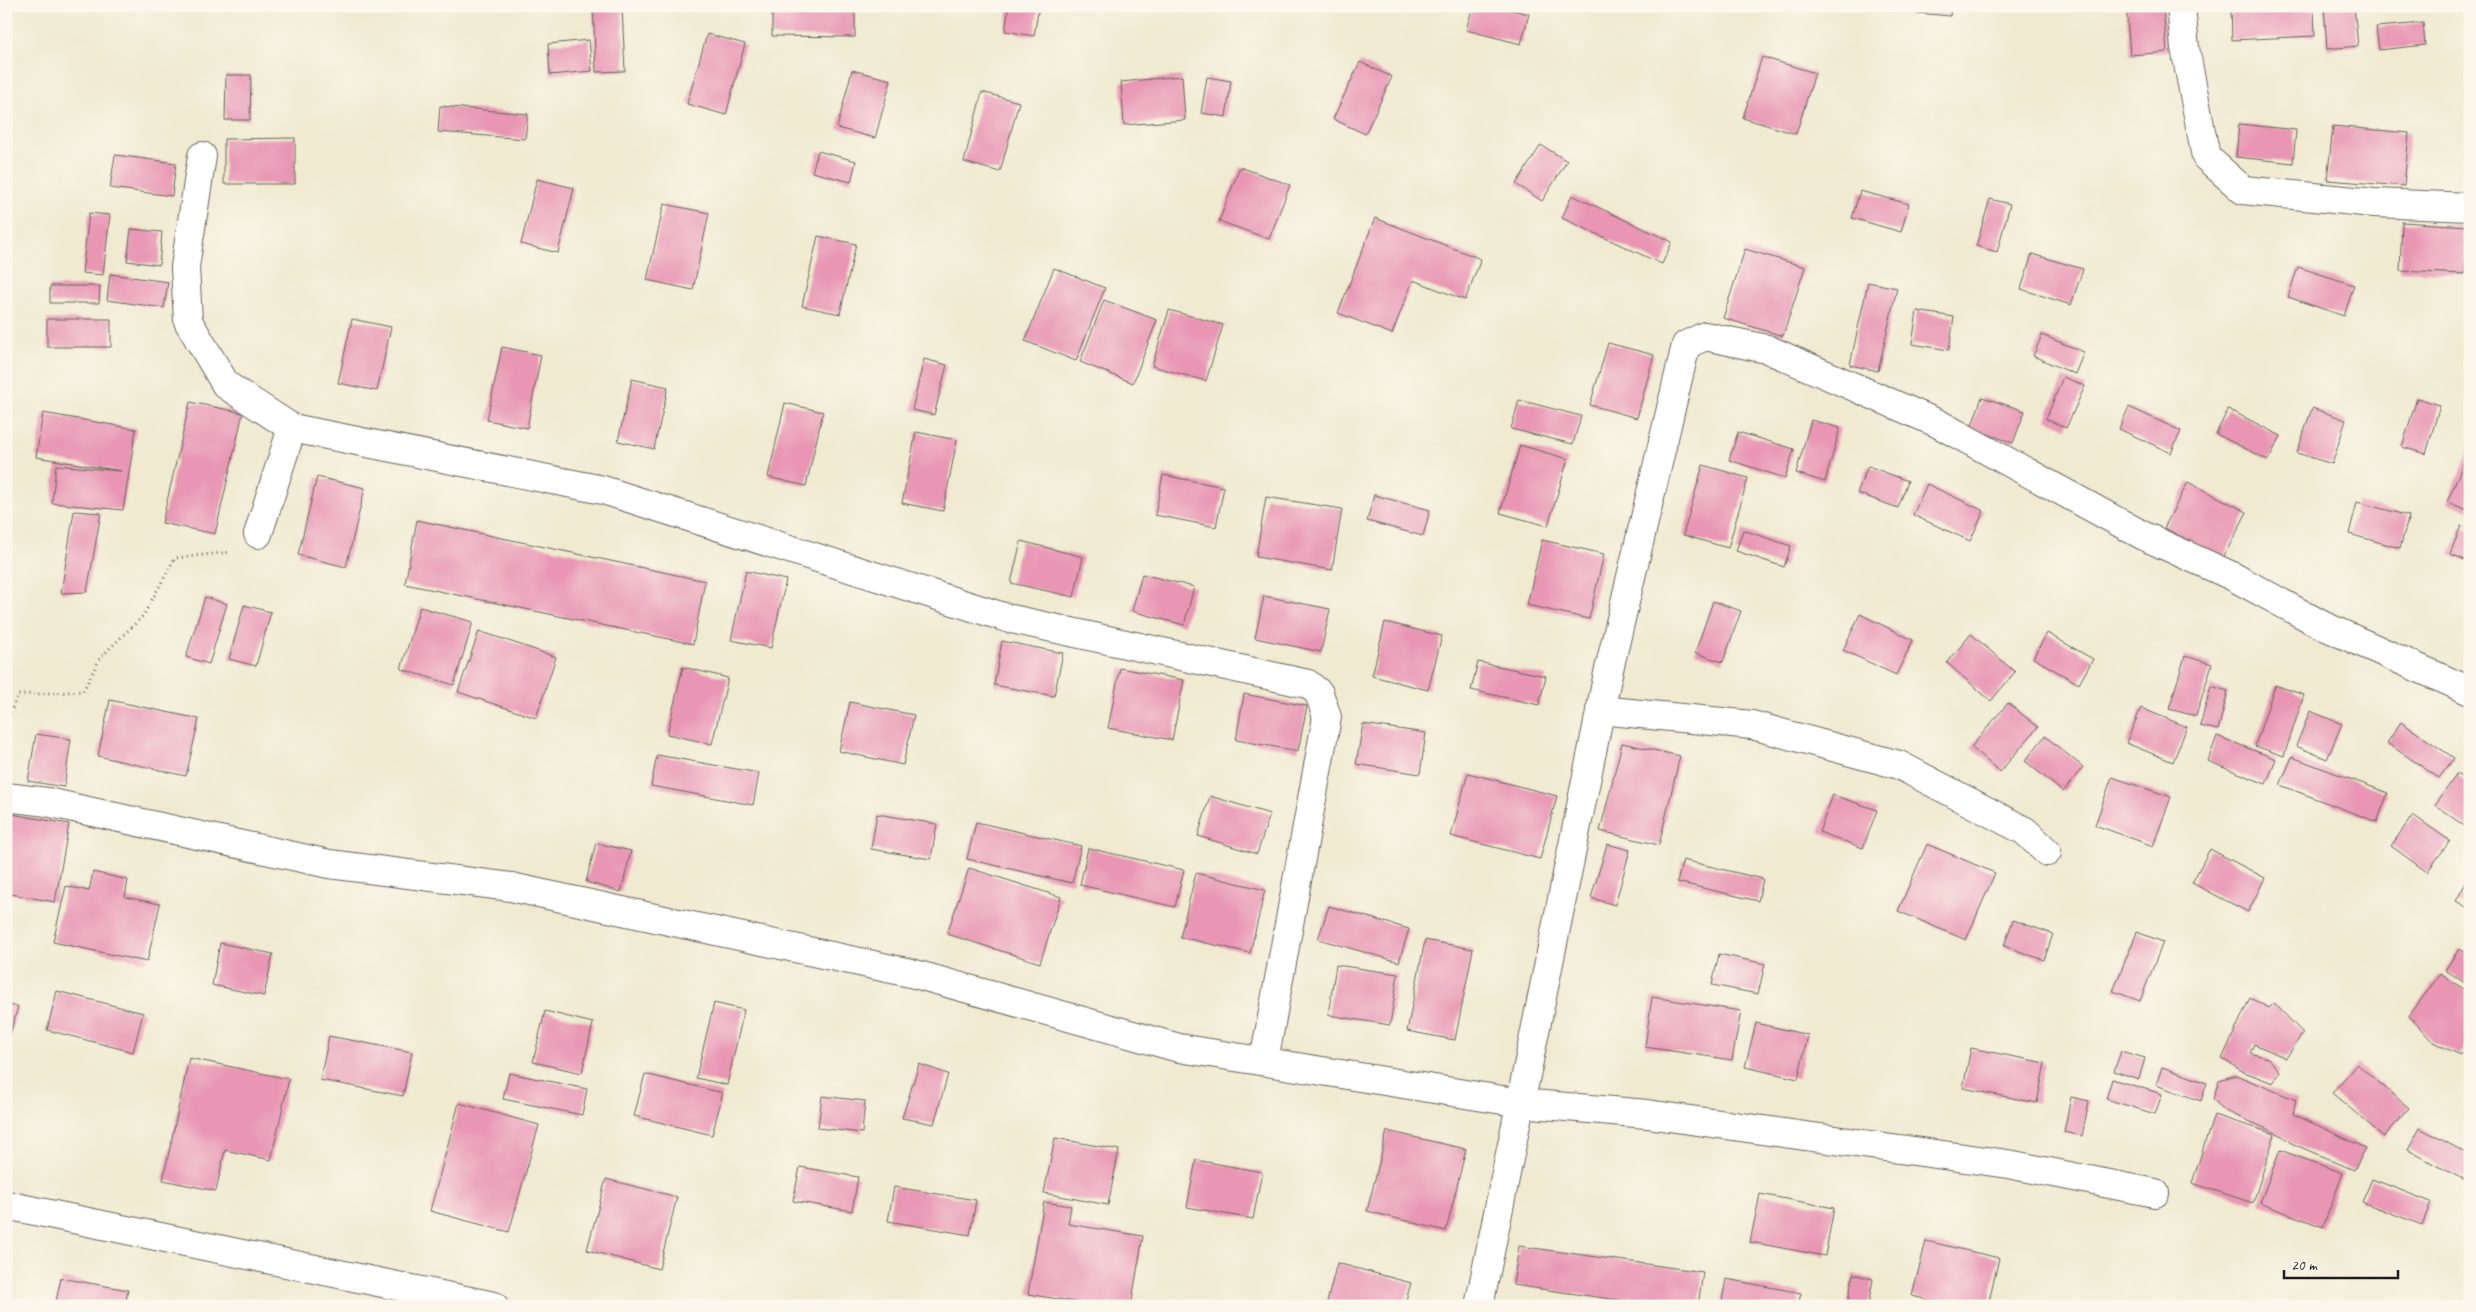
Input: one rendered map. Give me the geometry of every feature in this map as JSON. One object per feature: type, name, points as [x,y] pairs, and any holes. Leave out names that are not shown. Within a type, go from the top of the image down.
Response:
[{"type":"street","points":[[2181,6],[2185,48],[2206,157],[2242,190],[2374,203],[2470,207]]},
{"type":"street","points":[[202,156],[185,267],[188,321],[226,385],[292,428],[603,490],[1007,618],[1308,684],[1319,693],[1327,717],[1264,1061]]},
{"type":"street","points":[[1479,1306],[1600,710],[1686,345],[1705,336],[1767,349],[1937,423],[2144,536],[2232,576],[2322,625],[2470,691]]},
{"type":"street","points":[[258,534],[292,428]]},
{"type":"street","points":[[1600,710],[1752,725],[1899,765],[2025,831],[2047,852]]},
{"type":"street","points":[[6,797],[47,802],[329,864],[511,887],[915,974],[1179,1048],[1521,1103],[1647,1114],[2008,1164],[2156,1193]]},
{"type":"street","points":[[6,1205],[494,1306]]},
{"type":"path","points":[[6,722],[18,695],[83,691],[100,658],[143,616],[175,558],[233,552],[258,534]]},
{"type":"building","points":[[593,6],[622,6],[625,71],[596,72]]},
{"type":"building","points":[[772,6],[855,6],[855,37],[772,36]]},
{"type":"building","points":[[1009,6],[1039,6],[1034,36],[1005,31]]},
{"type":"building","points":[[1473,6],[1496,6],[1529,14],[1521,44],[1466,30]]},
{"type":"building","points":[[1885,6],[1951,6],[1950,16],[1885,10]]},
{"type":"building","points":[[2126,6],[2163,6],[2167,52],[2130,55]]},
{"type":"building","points":[[2231,6],[2314,6],[2315,36],[2232,40]]},
{"type":"building","points":[[2354,6],[2358,46],[2327,49],[2324,7]]},
{"type":"building","points":[[2423,23],[2425,45],[2379,50],[2376,27]]},
{"type":"building","points":[[707,34],[745,44],[726,115],[687,104]]},
{"type":"building","points":[[589,40],[592,71],[550,75],[548,44]]},
{"type":"building","points":[[1762,57],[1815,73],[1796,134],[1743,118]]},
{"type":"building","points":[[1360,62],[1392,77],[1365,134],[1333,119]]},
{"type":"building","points":[[852,70],[891,80],[875,138],[837,128]]},
{"type":"building","points":[[226,75],[251,75],[250,120],[225,120]]},
{"type":"building","points":[[1182,76],[1185,120],[1124,125],[1121,82]]},
{"type":"building","points":[[1207,77],[1231,81],[1226,117],[1201,113]]},
{"type":"building","points":[[982,92],[1019,102],[1000,172],[964,162]]},
{"type":"building","points":[[440,106],[528,114],[525,139],[438,132]]},
{"type":"building","points":[[2239,124],[2296,130],[2293,163],[2236,157]]},
{"type":"building","points":[[2333,126],[2409,133],[2404,186],[2327,180]]},
{"type":"building","points":[[295,138],[295,184],[224,184],[224,139]]},
{"type":"building","points":[[1541,145],[1567,161],[1542,201],[1516,184]]},
{"type":"building","points":[[818,151],[856,161],[851,182],[812,172]]},
{"type":"building","points":[[115,155],[176,163],[172,196],[110,188]]},
{"type":"building","points":[[1240,167],[1290,185],[1269,239],[1219,221]]},
{"type":"building","points":[[537,179],[574,188],[558,253],[521,244]]},
{"type":"building","points":[[1860,191],[1909,204],[1901,232],[1852,218]]},
{"type":"building","points":[[1572,195],[1672,242],[1662,264],[1562,218]]},
{"type":"building","points":[[1990,199],[2010,204],[1997,252],[1976,246]]},
{"type":"building","points":[[664,204],[709,213],[693,290],[647,280]]},
{"type":"building","points":[[89,213],[110,215],[103,275],[82,273]]},
{"type":"building","points":[[1375,218],[1481,259],[1465,300],[1413,280],[1392,334],[1338,313]]},
{"type":"building","points":[[2402,222],[2467,226],[2465,274],[2400,271]]},
{"type":"building","points":[[131,229],[162,232],[159,265],[127,261]]},
{"type":"building","points":[[818,236],[856,244],[840,314],[802,306]]},
{"type":"building","points":[[1745,249],[1805,267],[1783,336],[1723,318]]},
{"type":"building","points":[[2032,254],[2083,269],[2071,305],[2021,289]]},
{"type":"building","points":[[2298,267],[2354,285],[2344,316],[2288,297]]},
{"type":"building","points":[[1054,268],[1105,288],[1076,361],[1025,341]]},
{"type":"building","points":[[110,274],[168,282],[164,308],[107,300]]},
{"type":"building","points":[[1868,282],[1897,288],[1878,371],[1850,365]]},
{"type":"building","points":[[50,286],[100,286],[99,303],[50,303]]},
{"type":"building","points":[[1104,300],[1157,320],[1133,383],[1080,362]]},
{"type":"building","points":[[1169,310],[1223,325],[1206,381],[1152,366]]},
{"type":"building","points":[[1917,311],[1954,317],[1949,350],[1912,344]]},
{"type":"building","points":[[47,319],[111,319],[111,347],[47,347]]},
{"type":"building","points":[[352,319],[391,327],[377,391],[338,383]]},
{"type":"building","points":[[2042,335],[2084,352],[2075,374],[2033,356]]},
{"type":"building","points":[[1608,343],[1654,355],[1637,418],[1590,405]]},
{"type":"building","points":[[502,347],[541,355],[527,428],[487,420]]},
{"type":"building","points":[[924,359],[947,365],[934,415],[912,410]]},
{"type":"building","points":[[2063,377],[2085,386],[2066,428],[2046,419]]},
{"type":"building","points":[[632,379],[668,387],[654,449],[618,441]]},
{"type":"building","points":[[1982,397],[2025,411],[2013,443],[1971,428]]},
{"type":"building","points":[[2417,398],[2440,405],[2426,454],[2402,447]]},
{"type":"building","points":[[1519,400],[1581,416],[1573,444],[1511,429]]},
{"type":"building","points":[[190,402],[243,413],[215,534],[162,523]]},
{"type":"building","points":[[785,403],[823,412],[806,486],[768,477]]},
{"type":"building","points":[[2129,407],[2181,431],[2171,453],[2119,429]]},
{"type":"building","points":[[2312,408],[2346,420],[2332,464],[2297,453]]},
{"type":"building","points":[[2228,409],[2281,436],[2268,460],[2216,434]]},
{"type":"building","points":[[43,413],[136,429],[123,510],[52,503],[56,465],[121,471],[36,457]]},
{"type":"building","points":[[1811,420],[1840,428],[1825,482],[1796,473]]},
{"type":"building","points":[[916,432],[957,440],[943,511],[902,503]]},
{"type":"building","points":[[1738,432],[1794,449],[1785,478],[1729,460]]},
{"type":"building","points":[[1520,445],[1568,459],[1548,526],[1500,513]]},
{"type":"building","points":[[2470,448],[2470,511],[2447,502]]},
{"type":"building","points":[[1703,465],[1748,478],[1728,548],[1683,535]]},
{"type":"building","points":[[1868,466],[1908,481],[1898,508],[1857,493]]},
{"type":"building","points":[[1163,475],[1224,487],[1216,527],[1155,515]]},
{"type":"building","points":[[317,477],[365,488],[346,567],[298,555]]},
{"type":"building","points":[[2188,482],[2247,512],[2223,558],[2164,528]]},
{"type":"building","points":[[1927,484],[1984,511],[1970,541],[1913,515]]},
{"type":"building","points":[[1374,495],[1430,510],[1423,536],[1367,521]]},
{"type":"building","points":[[1266,497],[1342,509],[1332,570],[1256,557]]},
{"type":"building","points":[[2357,502],[2409,516],[2400,548],[2349,534]]},
{"type":"building","points":[[74,511],[101,513],[87,592],[61,593]]},
{"type":"building","points":[[417,520],[705,581],[693,644],[405,584]]},
{"type":"building","points":[[2461,526],[2470,529],[2470,562],[2450,554]]},
{"type":"building","points":[[1743,530],[1791,546],[1784,567],[1736,551]]},
{"type":"building","points":[[1542,540],[1604,554],[1589,619],[1527,605]]},
{"type":"building","points":[[1021,541],[1083,557],[1074,597],[1011,583]]},
{"type":"building","points":[[746,571],[786,580],[771,648],[731,640]]},
{"type":"building","points":[[1142,574],[1194,587],[1184,625],[1132,611]]},
{"type":"building","points":[[1264,596],[1330,609],[1321,652],[1255,638]]},
{"type":"building","points":[[205,597],[227,604],[209,664],[186,657]]},
{"type":"building","points":[[1713,601],[1741,611],[1723,662],[1695,653]]},
{"type":"building","points":[[244,605],[271,612],[256,666],[229,659]]},
{"type":"building","points":[[420,607],[473,622],[454,685],[401,669]]},
{"type":"building","points":[[1860,614],[1913,640],[1896,675],[1843,650]]},
{"type":"building","points":[[1385,622],[1442,636],[1428,690],[1372,676]]},
{"type":"building","points":[[479,631],[556,657],[536,718],[458,692]]},
{"type":"building","points":[[2047,633],[2093,659],[2079,684],[2033,658]]},
{"type":"building","points":[[1971,634],[2015,672],[1991,701],[1947,663]]},
{"type":"building","points":[[1002,641],[1063,653],[1054,696],[994,685]]},
{"type":"building","points":[[2185,656],[2212,664],[2196,716],[2169,709]]},
{"type":"building","points":[[1478,662],[1546,676],[1539,705],[1471,690]]},
{"type":"building","points":[[683,667],[728,678],[712,744],[667,734]]},
{"type":"building","points":[[1120,668],[1184,680],[1172,740],[1108,728]]},
{"type":"building","points":[[2275,685],[2304,695],[2284,756],[2255,746]]},
{"type":"building","points":[[2211,686],[2228,691],[2218,730],[2200,726]]},
{"type":"building","points":[[1244,694],[1307,706],[1298,751],[1236,740]]},
{"type":"building","points":[[110,700],[199,719],[186,776],[98,756]]},
{"type":"building","points":[[850,702],[914,715],[903,765],[839,751]]},
{"type":"building","points":[[2008,703],[2038,727],[2000,772],[1971,747]]},
{"type":"building","points":[[2141,708],[2187,727],[2173,762],[2126,743]]},
{"type":"building","points":[[2310,711],[2342,724],[2327,759],[2296,746]]},
{"type":"building","points":[[2401,722],[2454,758],[2439,778],[2387,743]]},
{"type":"building","points":[[1363,724],[1426,733],[1420,774],[1356,764]]},
{"type":"building","points":[[36,734],[71,739],[64,787],[28,781]]},
{"type":"building","points":[[2045,736],[2083,767],[2063,792],[2025,761]]},
{"type":"building","points":[[2217,736],[2276,759],[2266,784],[2208,761]]},
{"type":"building","points":[[1622,743],[1680,756],[1659,845],[1600,831]]},
{"type":"building","points":[[657,755],[759,773],[753,805],[651,786]]},
{"type":"building","points":[[2292,757],[2388,793],[2377,822],[2280,785]]},
{"type":"building","points":[[1468,773],[1557,796],[1540,859],[1451,836]]},
{"type":"building","points":[[2457,774],[2470,783],[2470,830],[2435,805]]},
{"type":"building","points":[[2112,777],[2171,797],[2153,846],[2095,825]]},
{"type":"building","points":[[1833,795],[1877,810],[1863,848],[1819,832]]},
{"type":"building","points":[[1210,796],[1270,814],[1257,854],[1198,836]]},
{"type":"building","points":[[6,813],[69,824],[55,902],[6,893]]},
{"type":"building","points":[[877,814],[937,824],[931,859],[871,849]]},
{"type":"building","points":[[2413,815],[2450,841],[2427,872],[2391,846]]},
{"type":"building","points":[[976,822],[1081,846],[1072,883],[967,859]]},
{"type":"building","points":[[596,843],[631,851],[621,892],[586,882]]},
{"type":"building","points":[[1607,844],[1630,850],[1615,905],[1591,898]]},
{"type":"building","points":[[1927,844],[1995,873],[1966,940],[1898,911]]},
{"type":"building","points":[[1088,848],[1184,870],[1175,907],[1080,885]]},
{"type":"building","points":[[2210,849],[2265,878],[2248,912],[2192,883]]},
{"type":"building","points":[[1683,860],[1763,879],[1758,901],[1677,882]]},
{"type":"building","points":[[969,868],[1061,897],[1040,963],[947,934]]},
{"type":"building","points":[[93,872],[128,880],[125,897],[160,904],[147,962],[53,942],[66,886],[89,891]]},
{"type":"building","points":[[1196,873],[1265,890],[1250,953],[1180,937]]},
{"type":"building","points":[[2467,881],[2470,883],[2470,909],[2456,901]]},
{"type":"building","points":[[1329,906],[1409,929],[1399,962],[1318,939]]},
{"type":"building","points":[[2013,920],[2053,934],[2044,960],[2004,946]]},
{"type":"building","points":[[2137,932],[2163,942],[2140,1001],[2113,991]]},
{"type":"building","points":[[1425,940],[1473,949],[1455,1040],[1407,1031]]},
{"type":"building","points":[[220,943],[273,954],[264,996],[212,985]]},
{"type":"building","points":[[2459,949],[2470,956],[2470,986],[2445,970]]},
{"type":"building","points":[[1719,954],[1765,964],[1758,994],[1712,985]]},
{"type":"building","points":[[1336,965],[1398,974],[1390,1025],[1328,1015]]},
{"type":"building","points":[[2440,974],[2470,993],[2470,1041],[2460,1055],[2432,1041],[2409,1016]]},
{"type":"building","points":[[57,991],[143,1013],[133,1052],[47,1030]]},
{"type":"building","points":[[1652,997],[1741,1011],[1732,1060],[1645,1047]]},
{"type":"building","points":[[2250,998],[2269,1008],[2274,1003],[2303,1033],[2286,1058],[2254,1044],[2250,1053],[2268,1058],[2280,1071],[2273,1083],[2244,1072],[2222,1059]]},
{"type":"building","points":[[714,1003],[744,1010],[727,1085],[696,1078]]},
{"type":"building","points":[[6,1004],[18,1007],[7,1045],[6,1045]]},
{"type":"building","points":[[545,1011],[593,1023],[582,1073],[533,1062]]},
{"type":"building","points":[[1756,1023],[1808,1035],[1798,1079],[1745,1067]]},
{"type":"building","points":[[329,1036],[412,1052],[403,1096],[320,1080]]},
{"type":"building","points":[[1971,1048],[2045,1063],[2037,1103],[1963,1088]]},
{"type":"building","points":[[2121,1051],[2145,1058],[2139,1079],[2114,1071]]},
{"type":"building","points":[[189,1058],[289,1079],[271,1160],[225,1150],[216,1191],[163,1180]]},
{"type":"building","points":[[919,1064],[948,1074],[934,1124],[902,1118]]},
{"type":"building","points":[[2357,1064],[2409,1108],[2384,1137],[2332,1093]]},
{"type":"building","points":[[2162,1067],[2207,1083],[2201,1101],[2156,1085]]},
{"type":"building","points":[[509,1073],[587,1089],[582,1115],[503,1099]]},
{"type":"building","points":[[645,1074],[723,1093],[712,1135],[634,1116]]},
{"type":"building","points":[[2236,1075],[2296,1100],[2293,1114],[2366,1148],[2354,1170],[2291,1143],[2281,1135],[2223,1110],[2213,1099],[2219,1080]]},
{"type":"building","points":[[2112,1079],[2162,1094],[2155,1114],[2106,1099]]},
{"type":"building","points":[[822,1096],[865,1101],[862,1133],[818,1128]]},
{"type":"building","points":[[2071,1097],[2089,1101],[2082,1136],[2064,1132]]},
{"type":"building","points":[[459,1103],[539,1125],[509,1232],[430,1211]]},
{"type":"building","points":[[2214,1115],[2275,1134],[2253,1203],[2192,1183]]},
{"type":"building","points":[[2420,1128],[2470,1155],[2470,1183],[2408,1150]]},
{"type":"building","points":[[1387,1131],[1466,1149],[1446,1231],[1367,1211]]},
{"type":"building","points":[[1055,1138],[1119,1150],[1108,1205],[1044,1193]]},
{"type":"building","points":[[2280,1150],[2343,1173],[2323,1227],[2260,1203]]},
{"type":"building","points":[[1196,1160],[1262,1172],[1253,1219],[1187,1207]]},
{"type":"building","points":[[800,1167],[858,1177],[852,1211],[793,1201]]},
{"type":"building","points":[[606,1179],[677,1197],[659,1269],[587,1250]]},
{"type":"building","points":[[2372,1179],[2431,1202],[2422,1225],[2362,1202]]},
{"type":"building","points":[[894,1187],[976,1200],[970,1235],[888,1221]]},
{"type":"building","points":[[1760,1194],[1834,1208],[1825,1256],[1750,1242]]},
{"type":"building","points":[[1044,1202],[1071,1206],[1068,1224],[1143,1236],[1131,1306],[1098,1306],[1028,1294]]},
{"type":"building","points":[[1926,1241],[1999,1258],[1988,1306],[1953,1306],[1912,1296]]},
{"type":"building","points":[[1519,1246],[1703,1272],[1698,1306],[1660,1306],[1513,1285]]},
{"type":"building","points":[[1337,1263],[1411,1283],[1404,1306],[1326,1306]]},
{"type":"building","points":[[1853,1274],[1873,1279],[1868,1306],[1847,1306]]},
{"type":"building","points":[[61,1278],[128,1290],[125,1306],[55,1306]]},
{"type":"building","points":[[1726,1279],[1801,1293],[1798,1306],[1721,1306]]}]
